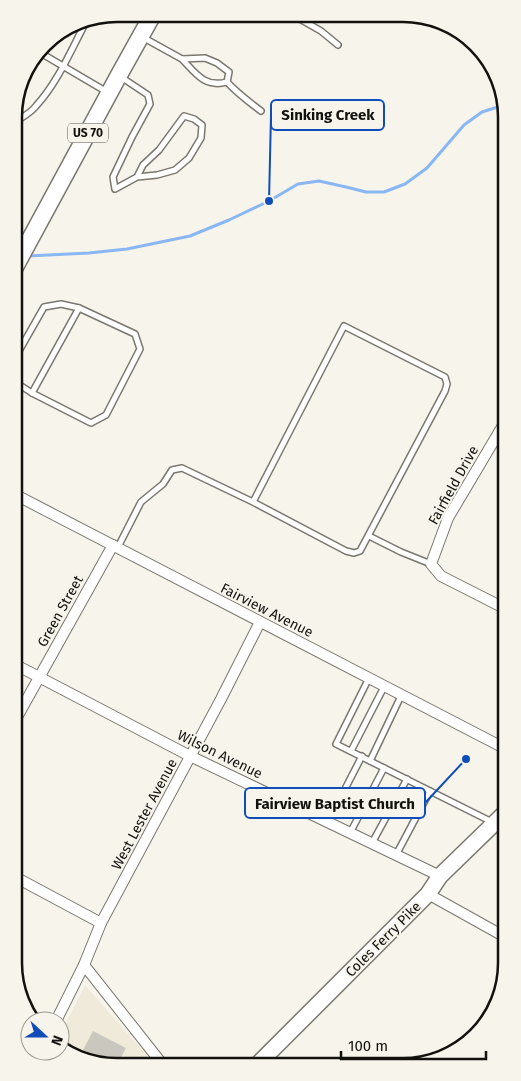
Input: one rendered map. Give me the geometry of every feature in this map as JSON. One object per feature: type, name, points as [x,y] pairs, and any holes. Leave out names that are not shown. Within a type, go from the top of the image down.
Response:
[{"type":"main road","name":"US 70","points":[[23,252],[148,23]]},
{"type":"street","name":"Fairfield Drive","points":[[431,564],[448,518],[498,434]]},
{"type":"street","name":"Fairview Avenue","points":[[23,498],[498,745]]},
{"type":"street","name":"Green Street","points":[[22,706],[115,547]]},
{"type":"street","points":[[431,564],[441,576],[498,605]]},
{"type":"street","name":"West Lester Avenue","points":[[61,1011],[84,965],[101,923],[260,622]]},
{"type":"street","name":"Wilson Avenue","points":[[22,668],[190,756],[440,876]]},
{"type":"street","name":"Coles Ferry Pike","points":[[263,1058],[428,894],[440,876],[498,820]]},
{"type":"street","points":[[22,881],[101,923]]},
{"type":"street","points":[[428,894],[498,933]]},
{"type":"street","points":[[84,965],[157,1058]]},
{"type":"lane","points":[[306,22],[321,31],[338,45]]},
{"type":"lane","points":[[23,116],[35,108],[48,90],[82,30]]},
{"type":"lane","points":[[141,36],[182,59],[201,78],[209,83],[227,82]]},
{"type":"lane","points":[[45,56],[109,93]]},
{"type":"lane","points":[[182,59],[205,58],[217,64],[229,72],[227,82]]},
{"type":"lane","points":[[119,75],[148,94],[150,104],[113,177],[115,188],[137,177],[157,176],[175,170],[189,158],[201,138],[202,125],[194,119],[184,116],[159,150],[143,165],[137,177]]},
{"type":"lane","points":[[227,82],[244,99],[261,111]]},
{"type":"lane","points":[[23,344],[44,307],[61,304],[79,308],[134,334],[140,349],[106,415],[91,423],[23,386]]},
{"type":"lane","points":[[32,392],[79,308]]},
{"type":"lane","points":[[115,547],[141,502],[163,484],[172,470],[182,468],[253,502],[346,551],[354,553],[360,551],[445,392],[447,384],[445,377],[344,326],[253,502]]},
{"type":"lane","points":[[369,536],[431,564]]},
{"type":"lane","points":[[370,677],[336,744],[495,823]]},
{"type":"lane","points":[[351,751],[385,685]]},
{"type":"lane","points":[[370,761],[402,694]]},
{"type":"lane","points":[[328,822],[362,756]]},
{"type":"lane","points":[[350,832],[384,768]]},
{"type":"lane","points":[[372,843],[407,779]]},
{"type":"lane","points":[[396,855],[430,790]]},
{"type":"shaded area","points":[[85,985],[149,1058],[105,1058],[70,1046],[70,1015]]},
{"type":"building","points":[[93,1031],[126,1048],[121,1058],[105,1058],[83,1050]]},
{"type":"waterway","points":[[28,256],[127,249],[190,236],[269,201],[298,184],[319,181],[366,192],[384,192],[405,184],[427,168],[464,125],[482,112],[498,107]]},
{"type":"place","name":"Sinking Creek","points":[[269,201]]},
{"type":"place","name":"Fairview Baptist Church","points":[[466,759]]}]
